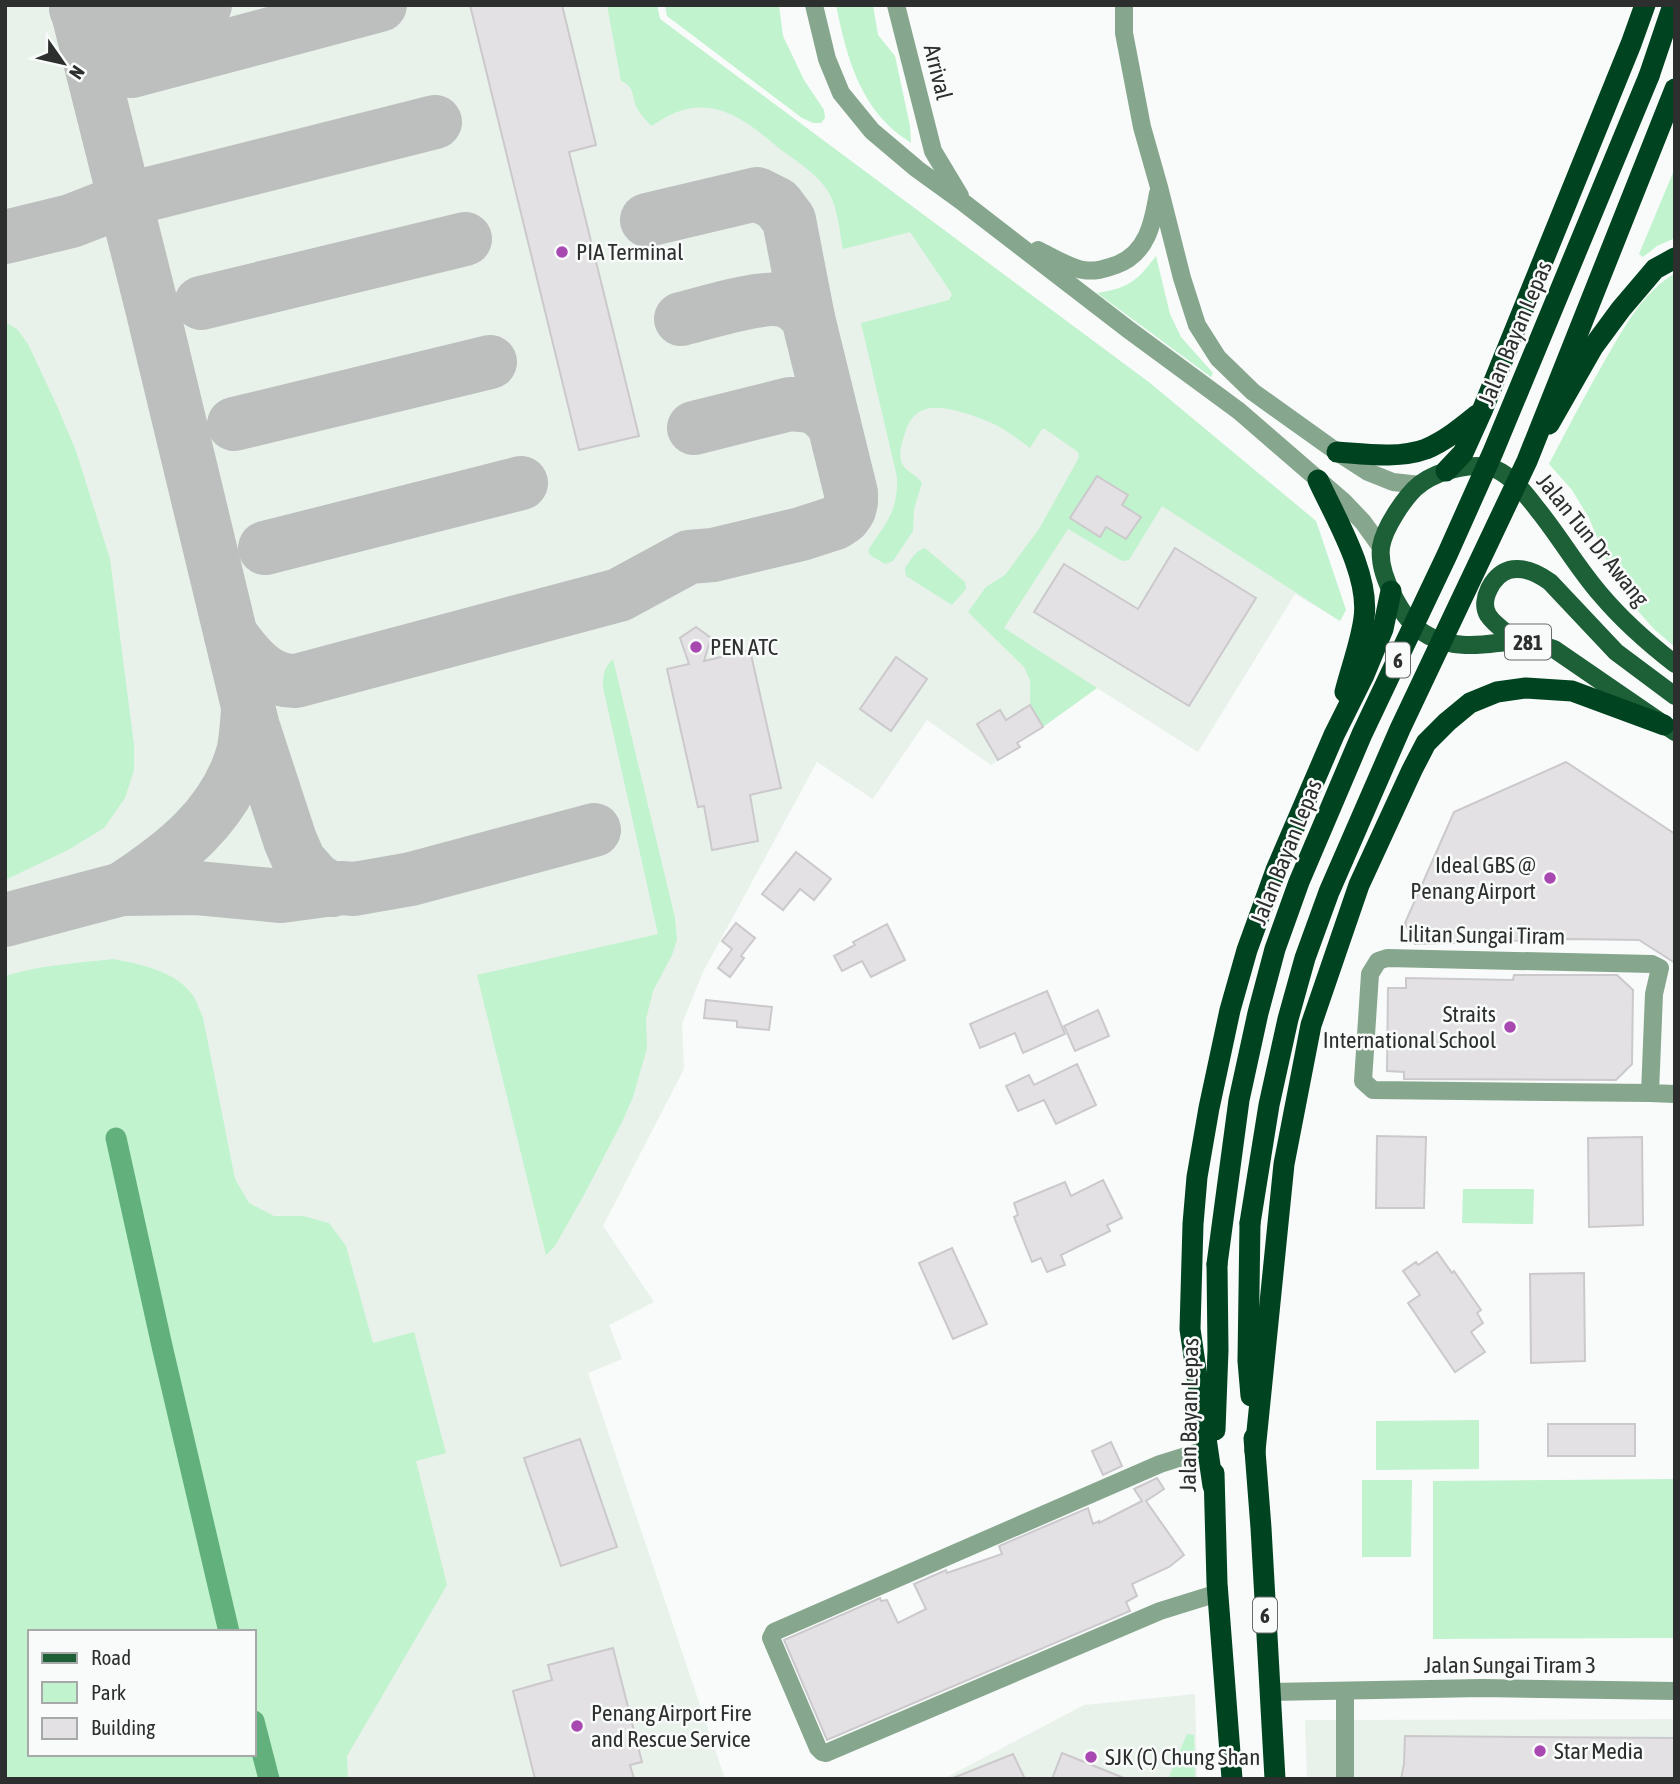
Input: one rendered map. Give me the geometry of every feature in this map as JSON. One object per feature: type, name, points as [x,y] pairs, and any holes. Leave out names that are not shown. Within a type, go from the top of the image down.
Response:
[{"type":"highway","points":[[1446,471],[1462,453],[1482,411],[1617,81],[1645,5]]},
{"type":"highway","name":"Jalan Bayan Lepas","points":[[1232,1779],[1213,1486],[1217,1264],[1241,1087],[1258,1013],[1275,949],[1299,882],[1362,734],[1493,452],[1649,76],[1673,5]]},
{"type":"highway","name":"6","points":[[1275,1779],[1261,1528],[1248,1361],[1250,1223],[1269,1105],[1288,1018],[1329,892],[1400,729],[1527,461],[1675,89]]},
{"type":"highway","points":[[1527,461],[1593,347],[1620,309],[1655,269],[1675,258]]},
{"type":"highway","points":[[1336,452],[1400,454],[1425,449],[1451,435],[1482,411]]},
{"type":"highway","points":[[1318,480],[1359,570],[1365,593],[1364,618],[1334,735]]},
{"type":"highway","points":[[1213,1486],[1191,1329],[1193,1224],[1197,1177],[1209,1108],[1230,1010],[1276,870],[1383,629],[1391,591]]},
{"type":"highway","points":[[1255,1451],[1284,1164],[1311,1025],[1359,885],[1426,743],[1470,703],[1497,692],[1527,688],[1572,691],[1670,729]]},
{"type":"main road","name":"Jalan Tun Dr Awang","points":[[1381,547],[1398,509],[1420,485],[1446,471],[1476,466],[1490,467],[1502,472],[1527,496],[1600,595],[1642,638],[1675,664]]},
{"type":"main road","name":"281","points":[[1381,547],[1381,564],[1401,611],[1410,624],[1429,636],[1447,643],[1463,645],[1517,641],[1539,643],[1554,649],[1670,729]]},
{"type":"main road","points":[[1517,641],[1489,617],[1484,600],[1499,576],[1509,570],[1527,570],[1550,582],[1616,652],[1675,696]]},
{"type":"street","points":[[814,5],[827,59],[841,93],[872,131],[917,169],[1239,411],[1350,508],[1381,547]]},
{"type":"street","name":"Arrival","points":[[896,5],[933,151],[964,203]]},
{"type":"street","points":[[1124,5],[1124,33],[1142,127],[1197,325],[1218,358],[1253,392],[1336,452],[1368,472],[1393,482],[1420,485]]},
{"type":"street","points":[[1004,234],[1081,270],[1100,271],[1124,262],[1143,246],[1153,223],[1159,187]]},
{"type":"street","name":"Lilitan Sungai Tiram","points":[[1650,1093],[1654,994],[1661,968],[1652,964],[1387,958],[1378,961],[1370,974],[1363,1081],[1373,1090],[1675,1094]]},
{"type":"street","points":[[1208,1449],[1160,1464],[774,1632],[771,1638],[818,1748],[826,1753],[1160,1611],[1218,1593]]},
{"type":"street","name":"Jalan Sungai Tiram 3","points":[[1269,1692],[1482,1688],[1675,1691]]},
{"type":"street","points":[[1345,1691],[1345,1779]]},
{"type":"shaded area","points":[[5,5],[657,5],[660,19],[1150,383],[1316,521],[1346,610],[1340,621],[1295,594],[1198,752],[1097,688],[1017,743],[1020,747],[991,765],[927,720],[873,799],[817,762],[703,972],[682,1024],[684,1069],[603,1226],[654,1302],[609,1325],[622,1359],[588,1373],[725,1779],[5,1779]]},
{"type":"shaded area","name":"SJK (C) Chung Shan","points":[[1195,1694],[1197,1779],[943,1779],[1084,1705]]},
{"type":"shaded area","points":[[1675,1719],[1675,1779],[1307,1779],[1305,1720]]},
{"type":"green space","points":[[607,5],[657,5],[660,19],[1150,383],[1316,521],[1346,610],[1340,621],[1162,506],[1129,560],[1122,561],[1068,529],[1004,628],[1097,688],[1043,727],[1030,705],[1030,680],[1024,667],[968,612],[986,587],[1005,575],[1039,529],[1077,461],[1078,452],[1045,429],[1042,429],[1030,448],[998,426],[968,414],[939,408],[922,410],[909,422],[900,453],[905,467],[922,483],[914,509],[913,531],[893,561],[885,564],[870,555],[868,550],[893,508],[897,477],[861,323],[949,300],[952,294],[910,232],[843,249],[835,209],[821,182],[758,131],[734,116],[709,108],[695,108],[676,112],[651,126],[637,109],[630,88],[621,81]]},
{"type":"green space","points":[[665,5],[779,5],[783,36],[804,80],[824,110],[825,118],[821,123],[813,123],[802,118],[667,16]]},
{"type":"green space","points":[[836,5],[873,5],[878,35],[895,56],[911,143],[891,128],[868,100],[848,54]]},
{"type":"green space","points":[[1675,168],[1675,238],[1657,246],[1643,257],[1639,254]]},
{"type":"green space","points":[[1156,256],[1170,314],[1181,337],[1213,373],[1211,377],[1097,293],[1125,286],[1143,272]]},
{"type":"green space","points":[[1675,273],[1675,647],[1654,629],[1630,602],[1609,566],[1589,518],[1572,490],[1549,464],[1629,321],[1644,300]]},
{"type":"green space","points":[[5,322],[17,329],[28,344],[57,406],[76,451],[110,559],[134,745],[134,770],[125,798],[104,828],[68,850],[5,880]]},
{"type":"green space","points":[[925,548],[965,582],[966,589],[952,605],[906,576],[905,568],[916,553]]},
{"type":"green space","points":[[613,659],[675,918],[677,940],[653,991],[646,1019],[647,1048],[633,1097],[585,1193],[555,1246],[546,1255],[477,975],[658,934],[603,687],[605,671]]},
{"type":"green space","points":[[114,959],[158,970],[187,988],[203,1018],[235,1179],[249,1203],[274,1216],[303,1216],[329,1223],[346,1246],[373,1343],[414,1332],[446,1453],[416,1461],[447,1585],[347,1756],[348,1779],[5,1779],[5,976],[46,967]]},
{"type":"green space","points":[[1463,1189],[1534,1189],[1533,1224],[1462,1223]]},
{"type":"green space","points":[[1479,1420],[1479,1469],[1376,1470],[1376,1421]]},
{"type":"green space","points":[[1675,1479],[1675,1638],[1433,1639],[1433,1481]]},
{"type":"green space","points":[[1362,1480],[1412,1480],[1411,1557],[1362,1557]]},
{"type":"green space","points":[[1187,1734],[1194,1735],[1195,1779],[1168,1779]]},
{"type":"building","name":"PIA Terminal","points":[[470,5],[562,5],[596,145],[569,152],[639,436],[579,450]]},
{"type":"building","points":[[1097,476],[1128,495],[1122,505],[1141,517],[1126,539],[1106,527],[1100,537],[1070,518]]},
{"type":"building","points":[[1175,548],[1256,598],[1189,706],[1034,612],[1064,564],[1138,609]]},
{"type":"building","points":[[696,627],[711,638],[704,661],[750,650],[781,788],[750,795],[758,841],[712,850],[704,806],[698,807],[667,669],[689,664],[680,638]]},
{"type":"building","points":[[896,657],[927,679],[891,731],[860,709]]},
{"type":"building","points":[[1030,705],[1043,727],[1017,743],[1020,747],[998,760],[977,724],[1000,710],[1006,720]]},
{"type":"building","name":"Ideal GBS @ Penang Airport","points":[[1566,762],[1675,834],[1675,963],[1639,940],[1572,939],[1415,944],[1405,923],[1454,812]]},
{"type":"building","points":[[796,852],[831,879],[814,900],[800,889],[783,910],[762,894]]},
{"type":"building","points":[[736,923],[755,938],[730,977],[718,968],[732,949],[722,941]]},
{"type":"building","points":[[887,924],[905,960],[871,977],[862,961],[842,971],[834,956],[855,945],[853,942]]},
{"type":"building","name":"Straits International School","points":[[1514,975],[1617,975],[1633,990],[1632,1064],[1616,1080],[1404,1079],[1404,1072],[1387,1071],[1388,988],[1406,988],[1406,978],[1513,980]]},
{"type":"building","points":[[1047,991],[1065,1034],[1023,1053],[1015,1033],[980,1048],[970,1024]]},
{"type":"building","points":[[706,1000],[772,1007],[769,1030],[737,1027],[737,1021],[704,1018]]},
{"type":"building","points":[[1098,1010],[1109,1036],[1075,1051],[1064,1026]]},
{"type":"building","points":[[1077,1064],[1096,1105],[1056,1124],[1044,1100],[1018,1111],[1006,1086],[1029,1075],[1034,1085]]},
{"type":"building","points":[[1377,1136],[1426,1137],[1424,1208],[1376,1208]]},
{"type":"building","points":[[1642,1137],[1643,1225],[1589,1227],[1588,1138]]},
{"type":"building","points":[[1103,1180],[1122,1218],[1107,1225],[1110,1231],[1061,1255],[1065,1265],[1047,1272],[1041,1258],[1032,1262],[1014,1217],[1018,1215],[1014,1203],[1065,1182],[1071,1196]]},
{"type":"building","points":[[952,1248],[987,1324],[953,1339],[919,1263]]},
{"type":"building","points":[[1437,1252],[1481,1310],[1477,1313],[1483,1323],[1471,1332],[1485,1352],[1455,1372],[1408,1303],[1420,1295],[1403,1271]]},
{"type":"building","points":[[1584,1273],[1585,1361],[1531,1363],[1530,1274]]},
{"type":"building","points":[[1548,1424],[1635,1424],[1635,1456],[1548,1456]]},
{"type":"building","points":[[580,1439],[617,1547],[561,1566],[524,1458]]},
{"type":"building","points":[[1111,1442],[1122,1466],[1103,1475],[1092,1451]]},
{"type":"building","points":[[1157,1478],[1164,1489],[1146,1501],[1184,1555],[1169,1567],[1132,1584],[1137,1596],[1126,1602],[1130,1611],[827,1740],[784,1640],[880,1598],[881,1601],[887,1600],[898,1623],[926,1609],[914,1584],[946,1570],[947,1573],[1002,1554],[999,1546],[1088,1508],[1093,1524],[1099,1523],[1142,1501],[1134,1489]]},
{"type":"building","name":"Penang Airport Fire and Rescue Service","points":[[613,1648],[642,1762],[630,1765],[634,1779],[535,1779],[513,1691],[552,1680],[548,1665]]},
{"type":"building","name":"Star Media","points":[[1405,1736],[1675,1738],[1675,1779],[1401,1779]]},
{"type":"building","points":[[1062,1753],[1124,1778],[1124,1779],[1052,1779]]},
{"type":"building","points":[[1013,1754],[1025,1779],[953,1779],[953,1778]]},
{"type":"waterway","points":[[116,1138],[229,1630]]},
{"type":"waterway","points":[[256,1729],[269,1779]]},
{"type":"taxiway","points":[[76,5],[253,727],[299,861],[315,879],[332,890]]},
{"type":"taxiway","points":[[79,5],[76,9],[93,16],[141,25],[173,19],[205,5]]},
{"type":"taxiway","points":[[88,55],[108,67],[132,71],[380,5]]},
{"type":"taxiway","points":[[5,237],[71,221],[125,200],[435,122]]},
{"type":"taxiway","points":[[647,220],[757,194],[777,204],[789,220],[808,318]]},
{"type":"taxiway","points":[[201,303],[465,239]]},
{"type":"taxiway","points":[[681,319],[764,300],[786,301],[801,310],[808,318],[834,424],[812,406],[790,404],[694,428]]},
{"type":"taxiway","points":[[234,424],[490,362]]},
{"type":"taxiway","points":[[231,635],[266,673],[296,681],[619,595],[689,557],[713,555],[835,523],[849,510],[851,493],[834,424]]},
{"type":"taxiway","points":[[265,548],[521,483]]},
{"type":"taxiway","points":[[122,889],[178,848],[211,815],[235,776],[243,753],[248,710]]},
{"type":"taxiway","points":[[5,920],[122,889],[197,888],[281,896],[341,888],[354,889],[411,879],[594,830]]},
{"type":"place","name":"PIA Terminal","points":[[562,252]]},
{"type":"place","name":"PEN ATC","points":[[696,647]]},
{"type":"place","name":"Ideal GBS @ Penang Airport","points":[[1550,878]]},
{"type":"place","name":"Straits International School","points":[[1510,1027]]},
{"type":"place","name":"Penang Airport Fire and Rescue Service","points":[[577,1726]]},
{"type":"place","name":"Star Media","points":[[1540,1751]]},
{"type":"place","name":"SJK (C) Chung Shan","points":[[1091,1757]]}]
